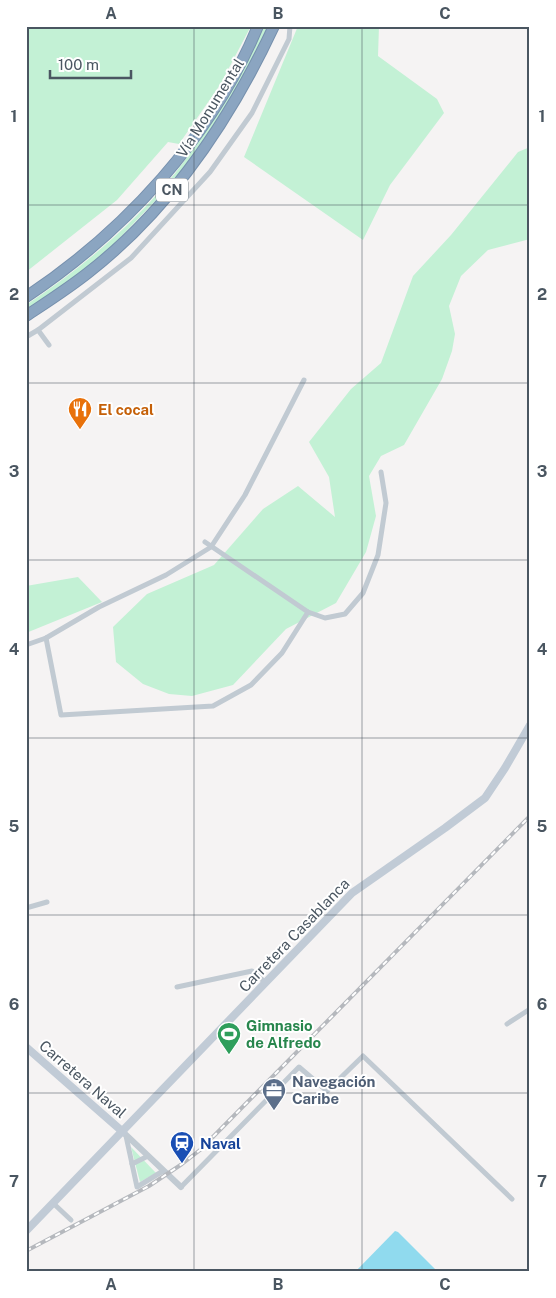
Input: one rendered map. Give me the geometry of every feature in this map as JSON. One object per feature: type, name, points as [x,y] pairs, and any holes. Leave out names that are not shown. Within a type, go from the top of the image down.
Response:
[{"type":"highway","name":"Vía Monumental","points":[[26,297],[59,275],[87,252],[133,209],[162,178],[188,145],[220,98],[247,53],[258,26]]},
{"type":"highway","name":"Vía Monumental","points":[[26,316],[89,272],[136,229],[174,188],[201,153],[225,117],[274,26]]},
{"type":"main road","name":"Carretera Casablanca","points":[[26,1230],[124,1133],[352,893],[485,798],[530,725]]},
{"type":"main road","name":"Carretera Naval","points":[[26,1047],[124,1133]]},
{"type":"street","points":[[26,337],[38,330],[131,258],[210,172],[252,113],[289,39],[290,26]]},
{"type":"street","points":[[38,330],[49,345]]},
{"type":"street","points":[[26,645],[46,638],[100,607],[166,575],[211,547],[245,495],[304,380]]},
{"type":"street","points":[[205,542],[308,612],[325,618],[345,614],[363,593],[378,555],[386,503],[381,472]]},
{"type":"street","points":[[46,638],[61,715],[213,706],[250,685],[282,653],[308,612]]},
{"type":"street","points":[[26,908],[47,902]]},
{"type":"street","points":[[176,987],[252,971],[266,983]]},
{"type":"street","points":[[507,1024],[530,1009]]},
{"type":"street","points":[[124,1133],[181,1187],[299,1067],[327,1091],[363,1056],[512,1199]]},
{"type":"street","points":[[124,1133],[137,1187],[163,1171]]},
{"type":"street","points":[[132,1164],[148,1156]]},
{"type":"street","points":[[54,1204],[71,1220]]},
{"type":"green space","points":[[26,26],[251,26],[220,85],[179,144],[168,142],[117,200],[26,272]]},
{"type":"green space","points":[[264,26],[270,26],[227,107],[180,175],[112,246],[86,269],[26,311],[26,305],[67,276],[125,227],[143,210],[176,172],[222,101]]},
{"type":"green space","points":[[298,26],[379,26],[378,56],[437,99],[444,113],[390,185],[363,240],[244,157]]},
{"type":"green space","points":[[530,147],[530,239],[488,250],[461,276],[449,306],[455,334],[452,351],[442,379],[404,445],[381,456],[369,476],[376,516],[366,552],[336,603],[286,629],[233,685],[192,696],[169,694],[143,684],[116,662],[113,627],[147,594],[214,565],[263,509],[298,486],[335,517],[329,477],[309,442],[351,389],[381,363],[413,276],[451,235],[518,152]]},
{"type":"green space","points":[[78,577],[102,602],[26,633],[26,586]]},
{"type":"green space","points":[[131,1147],[156,1173],[140,1182]]},
{"type":"water","points":[[395,1231],[398,1232],[438,1272],[355,1272]]},
{"type":"railway","points":[[26,1251],[149,1186],[200,1150],[530,816]]},
{"type":"place","name":"El cocal","points":[[80,430]]},
{"type":"place","name":"Gimnasio de Alfredo","points":[[229,1055]]},
{"type":"place","name":"Navegación Caribe","points":[[274,1111]]},
{"type":"place","name":"Naval","points":[[182,1164]]}]
